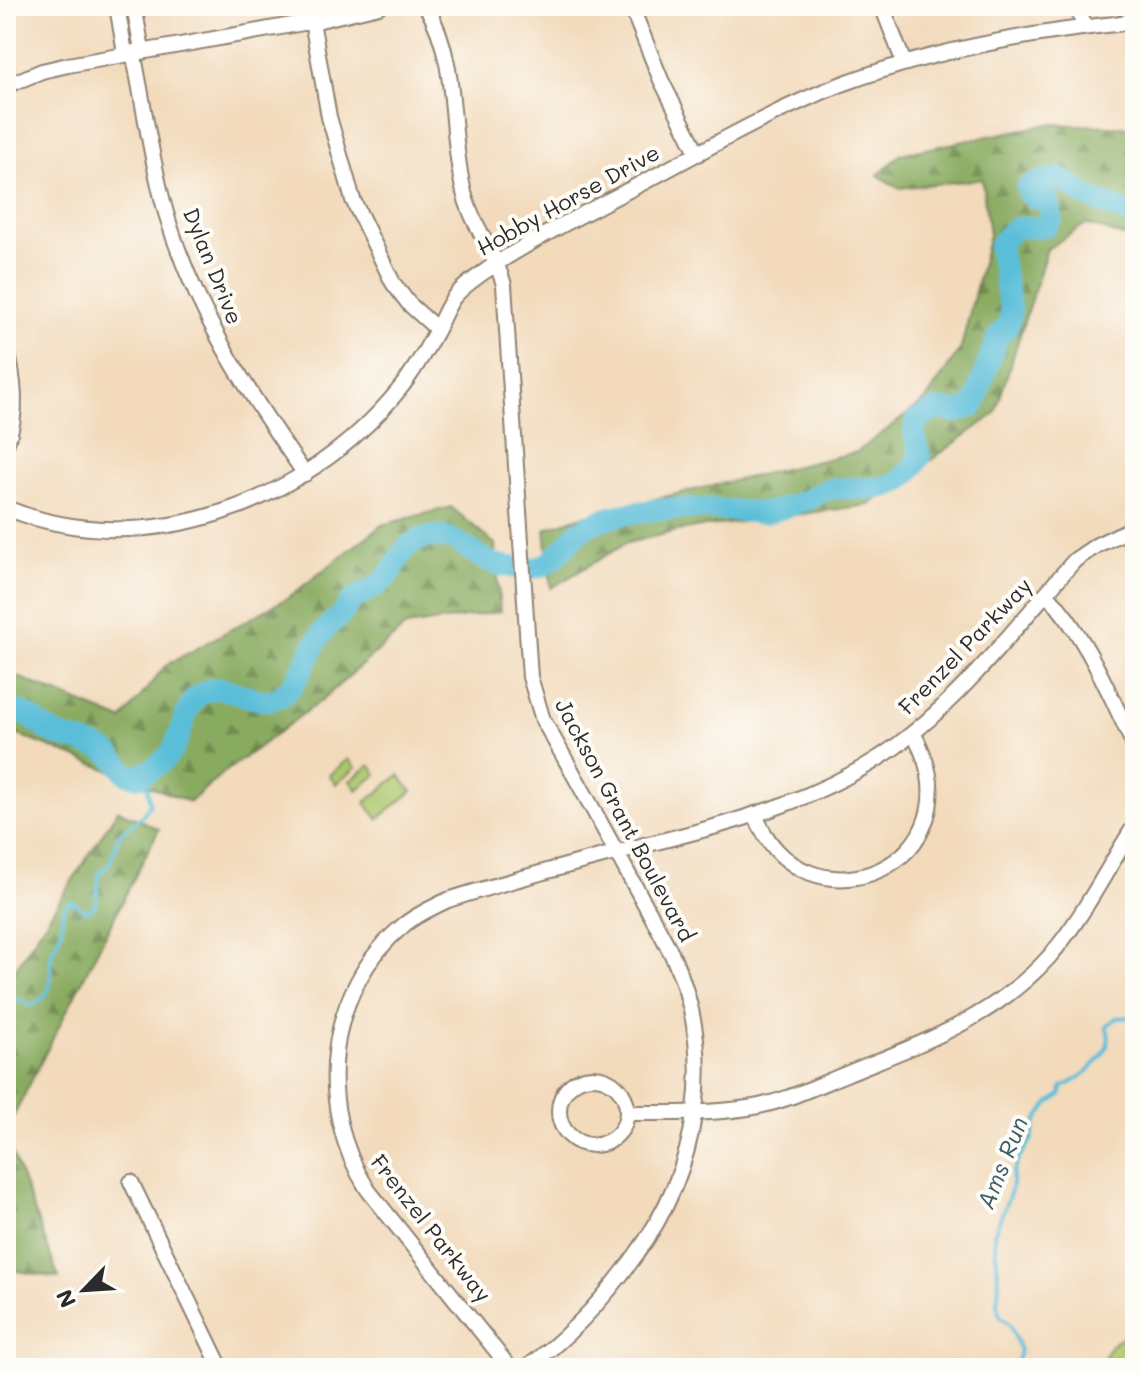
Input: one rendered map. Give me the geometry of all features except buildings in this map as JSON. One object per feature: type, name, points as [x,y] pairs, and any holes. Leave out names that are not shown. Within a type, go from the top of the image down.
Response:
[{"type":"street","name":"Dylan Drive","points":[[117,6],[134,52],[157,175],[180,255],[202,308],[241,381],[305,474]]},
{"type":"street","name":"Dylan Drive","points":[[134,6],[134,52]]},
{"type":"street","points":[[301,6],[313,17],[329,117],[353,200],[393,283],[409,304],[437,329]]},
{"type":"street","points":[[6,86],[42,71],[379,6]]},
{"type":"street","name":"Jackson Grant Boulevard","points":[[426,6],[442,44],[449,74],[463,189],[474,218],[498,263],[504,285],[530,677],[543,720],[673,958],[692,1013],[698,1067],[696,1114],[678,1177],[654,1231],[573,1331],[526,1368]]},
{"type":"street","points":[[631,6],[661,80],[698,154]]},
{"type":"street","points":[[882,6],[904,63]]},
{"type":"street","points":[[1077,6],[1084,27]]},
{"type":"street","name":"Hobby Horse Drive","points":[[6,508],[33,519],[73,526],[146,528],[197,519],[271,493],[305,474],[345,445],[379,414],[413,371],[454,298],[470,282],[498,263],[794,105],[904,63],[998,40],[1124,23],[1135,16]]},
{"type":"street","points":[[6,346],[13,375],[14,407],[6,445]]},
{"type":"street","name":"Frenzel Parkway","points":[[510,1368],[355,1170],[340,1127],[333,1078],[337,1040],[342,1021],[371,962],[395,934],[415,918],[448,900],[755,814],[828,786],[865,766],[913,733],[950,699],[1075,560],[1135,527]]},
{"type":"street","points":[[1046,593],[1067,615],[1086,647],[1135,747]]},
{"type":"street","points":[[755,814],[768,840],[791,864],[805,870],[838,878],[871,874],[887,867],[912,845],[927,819],[929,809],[931,777],[922,748],[913,733]]},
{"type":"street","points":[[627,1113],[696,1114],[747,1108],[792,1096],[949,1032],[996,1005],[1057,946],[1135,825]]},
{"type":"street","points":[[595,1077],[614,1084],[622,1092],[627,1113],[625,1124],[618,1134],[598,1145],[586,1145],[575,1141],[560,1122],[559,1110],[566,1089],[584,1078],[595,1077]]},
{"type":"street","points":[[131,1182],[221,1368]]},
{"type":"green space","points":[[1049,124],[1135,127],[1135,240],[1086,224],[1047,249],[995,414],[869,505],[686,529],[627,543],[551,588],[545,529],[583,516],[857,452],[926,400],[961,348],[989,235],[982,179],[898,188],[878,175],[901,154]]},
{"type":"green space","points":[[451,507],[495,544],[500,612],[406,626],[322,700],[218,777],[190,802],[6,730],[6,672],[122,720],[165,666],[289,597],[382,525]]},
{"type":"green space","points":[[348,759],[356,768],[336,784],[329,775]]},
{"type":"green space","points":[[370,765],[377,774],[357,790],[350,781]]},
{"type":"green space","points":[[399,775],[412,791],[378,819],[365,803]]},
{"type":"green space","points":[[118,810],[159,829],[6,1131],[6,983]]},
{"type":"green space","points":[[6,1136],[59,1278],[6,1269]]},
{"type":"green space","points":[[1135,1331],[1135,1368],[1102,1368],[1112,1344]]},
{"type":"waterway","points":[[6,706],[27,715],[54,734],[103,749],[127,774],[138,777],[172,751],[187,712],[202,693],[224,689],[266,700],[277,698],[287,691],[329,625],[354,599],[381,583],[407,547],[421,539],[447,538],[490,562],[508,567],[532,568],[547,564],[587,527],[615,516],[675,509],[763,513],[828,490],[892,485],[911,470],[920,456],[914,431],[917,420],[936,409],[956,412],[974,406],[997,338],[1008,325],[1011,312],[999,246],[1016,228],[1047,225],[1052,217],[1046,197],[1034,198],[1027,188],[1040,181],[1059,178],[1088,197],[1135,217]]},
{"type":"waterway","points":[[6,997],[30,1006],[49,989],[51,960],[62,929],[63,910],[70,902],[84,911],[92,909],[96,903],[99,874],[110,863],[119,835],[143,815],[150,803],[148,788],[138,777]]},
{"type":"waterway","name":"Ams Run","points":[[1015,1368],[1020,1351],[1010,1324],[1000,1316],[997,1304],[999,1285],[994,1234],[1011,1191],[1013,1173],[1032,1139],[1036,1122],[1048,1104],[1061,1095],[1062,1087],[1088,1071],[1103,1054],[1109,1036],[1106,1027],[1116,1018],[1135,1014]]}]
